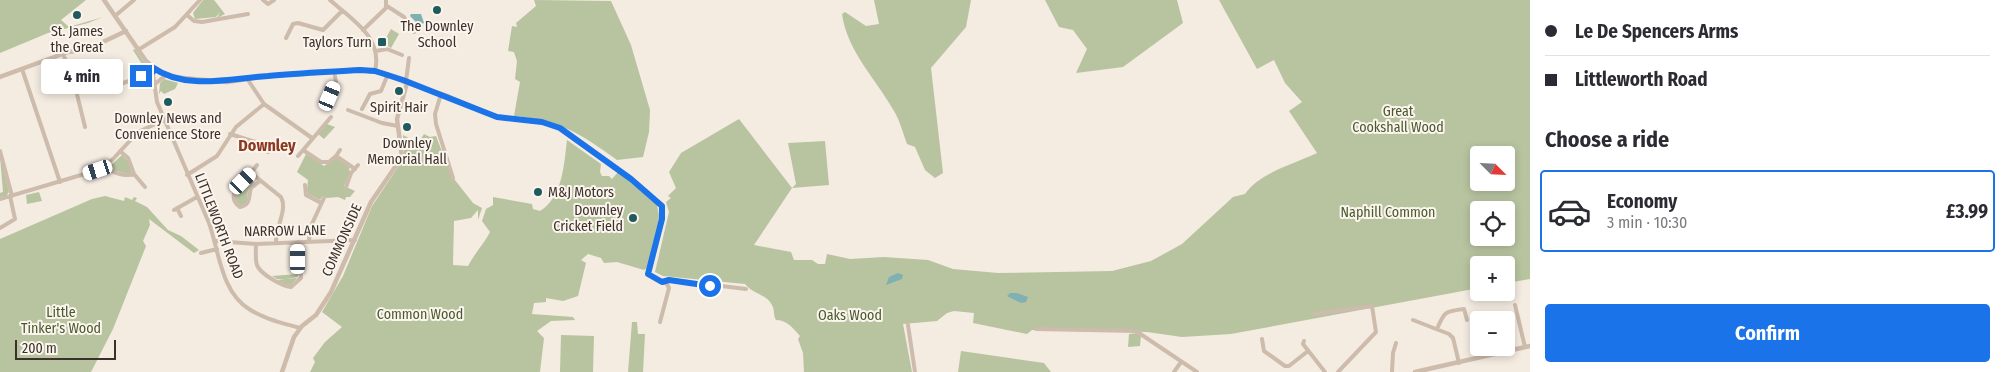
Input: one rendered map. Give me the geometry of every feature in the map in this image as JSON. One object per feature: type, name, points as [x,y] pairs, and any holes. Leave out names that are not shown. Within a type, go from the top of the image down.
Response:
[{"type":"street","points":[[104,0],[153,70],[166,75],[177,78],[221,81],[334,71],[375,71],[388,74],[497,117],[542,122],[560,128],[635,183],[663,208],[657,242],[648,274],[669,288],[660,322]]},
{"type":"street","points":[[115,16],[134,0]]},
{"type":"street","points":[[138,50],[169,31],[200,0]]},
{"type":"street","points":[[263,0],[268,4],[274,0]]},
{"type":"street","points":[[330,0],[373,41],[376,51],[375,71]]},
{"type":"street","points":[[386,0],[387,6],[404,17],[414,32]]},
{"type":"street","points":[[363,30],[387,6]]},
{"type":"street","points":[[286,38],[293,24],[298,23],[323,30],[342,11]]},
{"type":"street","points":[[187,15],[194,21],[202,22],[248,14]]},
{"type":"street","points":[[0,77],[63,54],[86,50],[126,31]]},
{"type":"street","points":[[376,51],[386,49],[402,55]]},
{"type":"street","points":[[63,54],[73,78],[85,127]]},
{"type":"street","points":[[348,110],[382,123],[398,126],[399,106],[406,82],[409,58]]},
{"type":"street","points":[[22,69],[60,182]]},
{"type":"street","points":[[111,87],[153,70]]},
{"type":"street","name":"LITTLEWORTH ROAD","points":[[153,70],[156,96],[164,120],[216,242],[222,271],[240,303],[256,313],[300,328]]},
{"type":"street","points":[[331,97],[336,82],[334,71]]},
{"type":"street","points":[[362,110],[370,94],[381,91],[388,74]]},
{"type":"street","points":[[155,84],[166,75]]},
{"type":"street","points":[[248,80],[264,104],[312,138]]},
{"type":"street","points":[[441,94],[435,114],[436,124],[453,178]]},
{"type":"street","points":[[187,175],[217,156],[230,134],[264,104]]},
{"type":"street","points":[[298,156],[331,117]]},
{"type":"street","points":[[0,199],[60,182],[105,166],[138,132],[164,120]]},
{"type":"street","points":[[238,126],[243,136]]},
{"type":"street","name":"COMMONSIDE","points":[[300,328],[316,315],[331,292],[372,202],[402,157],[398,126]]},
{"type":"street","points":[[230,134],[243,136],[256,142],[268,152]]},
{"type":"street","points":[[303,150],[324,163],[336,156],[340,150]]},
{"type":"street","points":[[0,151],[15,219],[0,228]]},
{"type":"street","points":[[120,151],[128,158],[134,174],[145,186]]},
{"type":"street","points":[[336,156],[357,167],[346,187]]},
{"type":"street","points":[[257,165],[235,189],[234,196],[237,204],[240,206],[247,204],[251,188],[260,181]]},
{"type":"street","points":[[105,166],[120,173],[134,174]]},
{"type":"street","points":[[251,173],[283,199],[276,243]]},
{"type":"street","points":[[305,185],[306,195],[322,200],[310,228],[310,241]]},
{"type":"street","points":[[181,216],[175,209],[197,197]]},
{"type":"street","name":"NARROW LANE","points":[[216,242],[256,244],[355,240]]},
{"type":"street","points":[[256,244],[257,264],[260,270],[285,287],[291,287],[301,278],[298,242]]},
{"type":"street","points":[[201,253],[217,249]]},
{"type":"street","points":[[662,282],[669,280],[746,288]]},
{"type":"street","points":[[1415,372],[1528,347],[1516,305]]},
{"type":"street","points":[[1313,314],[1372,306],[1376,332],[1338,372]]},
{"type":"street","points":[[1437,329],[1445,312],[1464,307],[1467,320]]},
{"type":"street","points":[[1413,320],[1437,329],[1453,338],[1459,363]]},
{"type":"street","points":[[908,324],[915,372]]},
{"type":"street","points":[[282,372],[289,348],[300,328]]},
{"type":"street","points":[[1036,330],[1136,331],[1197,372]]},
{"type":"street","points":[[1262,339],[1264,352],[1285,366],[1289,366],[1308,351]]},
{"type":"street","points":[[1304,341],[1303,344],[1325,372]]},
{"type":"street","points":[[1392,372],[1392,353],[1396,342]]},
{"type":"street","points":[[1174,372],[1181,362]]},
{"type":"green space","points":[[0,0],[86,0],[61,20],[69,27],[103,17],[88,23],[48,33],[0,53]]},
{"type":"green space","points":[[203,0],[214,0],[225,14],[217,18],[220,12],[216,17],[195,19],[193,13]]},
{"type":"green space","points":[[534,0],[611,1],[631,45],[650,110],[649,132],[643,157],[617,160],[569,130],[544,121],[514,116],[520,82],[515,79],[517,61],[514,52],[508,51],[512,26],[517,27],[516,23],[536,6]]},
{"type":"green space","points":[[874,0],[971,0],[966,27],[931,68],[943,173],[935,178],[925,170],[915,147],[907,144],[896,115],[856,53],[845,27],[842,14],[845,12],[866,26],[879,24]]},
{"type":"green space","points":[[1045,0],[1177,0],[1183,23],[1123,67],[1076,73],[1087,49],[1073,30],[1059,27]]},
{"type":"green space","name":"Naphill Common","points":[[1219,0],[1530,0],[1530,279],[1515,282],[1515,256],[1470,256],[1470,290],[1231,334],[1182,337],[1147,332],[1032,330],[1027,334],[973,323],[974,313],[954,311],[947,313],[937,321],[903,324],[912,372],[804,372],[803,353],[798,339],[800,336],[787,323],[776,320],[773,307],[763,296],[745,284],[663,276],[655,272],[669,212],[666,202],[671,198],[668,196],[676,188],[669,172],[681,153],[739,119],[792,188],[754,245],[791,252],[794,260],[812,260],[818,264],[825,264],[827,254],[850,259],[884,257],[928,260],[953,269],[998,273],[1112,271],[1151,261],[1182,244],[1233,197],[1245,194],[1259,180],[1268,175],[1317,153],[1289,111],[1302,102],[1285,83],[1274,60],[1257,69]]},
{"type":"green space","points":[[391,29],[399,34],[391,48],[383,43]]},
{"type":"green space","points":[[135,49],[148,68],[144,76],[145,69],[133,50]]},
{"type":"green space","points":[[164,79],[178,83],[175,89],[164,94],[161,91],[159,94],[160,83]]},
{"type":"green space","points":[[327,124],[335,127],[324,139],[318,134]]},
{"type":"green space","name":"Common Wood","points":[[424,134],[430,137],[436,136],[451,175],[473,203],[482,208],[478,220],[478,210],[471,218],[454,221],[453,265],[468,266],[488,236],[490,232],[482,221],[486,209],[493,205],[493,197],[532,204],[533,209],[540,211],[548,205],[558,189],[561,179],[567,140],[601,164],[600,172],[602,176],[609,176],[612,179],[618,172],[657,205],[660,221],[648,267],[644,270],[617,262],[604,263],[601,258],[588,254],[581,260],[586,263],[578,296],[563,301],[546,298],[546,302],[534,303],[532,314],[573,317],[575,320],[551,321],[537,331],[544,338],[540,372],[310,372],[315,362],[313,358],[325,342],[342,327],[322,312],[343,276],[372,206],[402,161],[404,152],[403,135],[418,143]]},
{"type":"green space","points":[[825,141],[829,185],[792,188],[796,184],[788,143]]},
{"type":"green space","points":[[306,154],[324,166],[336,158],[349,167],[350,173],[344,186],[355,191],[350,197],[346,197],[345,200],[338,197],[327,198],[323,196],[320,200],[308,194],[308,180],[297,172]]},
{"type":"green space","points":[[122,155],[128,161],[132,172],[129,174],[112,170],[109,167]]},
{"type":"green space","points":[[0,156],[9,192],[6,196],[0,197],[0,193],[3,192]]},
{"type":"green space","points":[[249,177],[254,182],[248,190],[247,201],[242,206],[236,202],[234,193]]},
{"type":"green space","points":[[39,192],[42,201],[27,204],[26,195]]},
{"type":"green space","name":"Little Tinker's Wood","points":[[105,196],[124,201],[125,197],[132,200],[134,197],[137,198],[135,201],[147,207],[168,230],[181,236],[199,250],[194,253],[149,219],[150,225],[143,241],[146,246],[113,329],[91,372],[0,372],[0,239],[92,199]]},
{"type":"green space","points":[[298,274],[298,277],[285,279],[297,278],[291,285],[283,284],[278,280],[285,280],[272,276]]},
{"type":"green space","points":[[632,322],[637,322],[638,334],[645,334],[643,372],[628,372]]},
{"type":"green space","points":[[1137,333],[1141,335],[1140,346],[1128,347],[1129,334]]},
{"type":"green space","points":[[561,335],[594,336],[593,372],[560,372]]},
{"type":"green space","points":[[961,351],[1044,363],[1051,372],[958,372]]},
{"type":"water","points":[[411,14],[421,14],[424,23],[419,25],[410,16]]},
{"type":"water","points":[[898,273],[903,275],[902,279],[886,285],[889,277]]},
{"type":"water","points":[[1010,293],[1017,293],[1028,297],[1026,302],[1021,303],[1007,296]]},
{"type":"place","name":"The Downley School","points":[[437,10]]},
{"type":"place","name":"St. James the Great","points":[[77,15]]},
{"type":"place","name":"Taylors Turn","points":[[382,42]]},
{"type":"place","name":"Spirit Hair","points":[[399,91]]},
{"type":"place","name":"Downley News and Convenience Store","points":[[168,102]]},
{"type":"place","name":"Downley Memorial Hall","points":[[407,127]]},
{"type":"place","name":"M&J Motors","points":[[538,192]]},
{"type":"place","name":"Downley Cricket Field","points":[[633,218]]},
{"type":"district","name":"Downley","points":[[267,145]]},
{"type":"route","points":[[141,76],[153,72],[151,70],[152,67],[159,72],[177,78],[225,82],[268,76],[360,70],[375,71],[448,96],[497,117],[542,122],[560,128],[631,179],[662,206],[662,219],[648,274],[662,282],[669,280],[710,286]]},
{"type":"park label","name":"Great Cookshall Wood","points":[[1398,120]]},
{"type":"park label","name":"Oaks Wood","points":[[850,315]]}]
